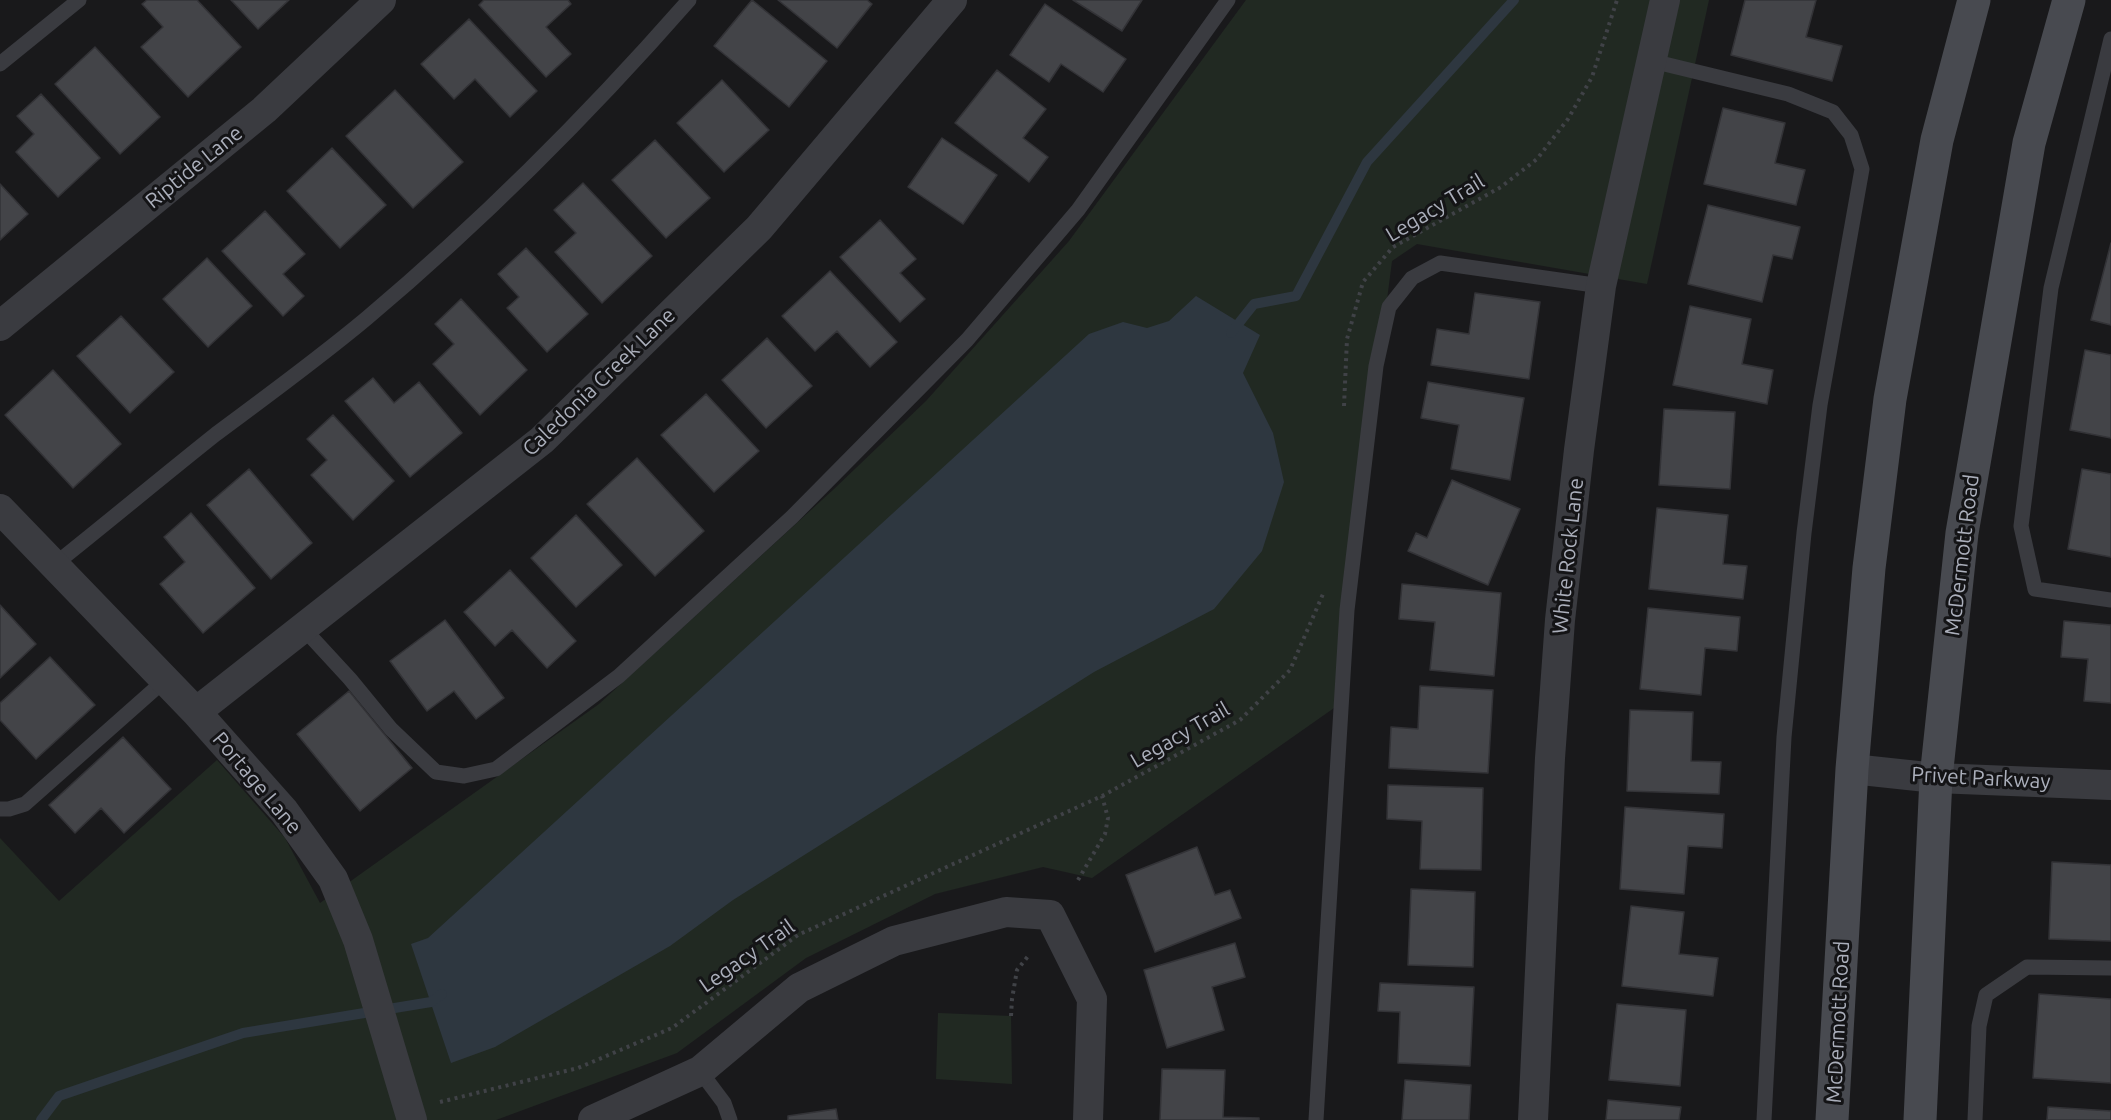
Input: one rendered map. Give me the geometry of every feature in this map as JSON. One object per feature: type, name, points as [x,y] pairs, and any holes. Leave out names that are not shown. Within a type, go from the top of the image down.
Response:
[{"type":"main road","name":"McDermott Road","points":[[1832,1120],[1852,769],[1869,568],[1890,399],[1937,140],[1974,0]]},
{"type":"main road","name":"McDermott Road","points":[[1920,1120],[1936,778],[1964,521],[2030,143],[2069,0]]},
{"type":"street","name":"Riptide Lane","points":[[0,326],[264,110],[381,0]]},
{"type":"street","name":"Caledonia Creek Lane","points":[[196,712],[550,432],[759,228],[952,0]]},
{"type":"street","name":"White Rock Lane","points":[[1533,1120],[1550,758],[1560,620],[1579,450],[1601,286],[1665,0]]},
{"type":"street","name":"Portage Lane","points":[[0,509],[196,712],[284,811],[333,879],[358,940],[403,1091],[423,1112]]},
{"type":"street","name":"Privet Parkway","points":[[1852,769],[1936,778],[2111,785]]},
{"type":"street","points":[[593,1120],[700,1071],[799,988],[894,941],[1006,912],[1050,915],[1092,999],[1088,1120]]},
{"type":"lane","points":[[0,64],[79,0]]},
{"type":"lane","points":[[54,565],[217,434],[316,360],[385,303],[484,213],[563,136],[636,61],[689,0]]},
{"type":"lane","points":[[303,628],[350,679],[391,729],[436,772],[464,776],[496,769],[619,676],[792,517],[967,340],[1078,210],[1228,0]]},
{"type":"lane","points":[[2111,39],[2051,288],[2021,526],[2036,589],[2111,600]]},
{"type":"lane","points":[[1652,61],[1788,94],[1833,112],[1851,135],[1862,169],[1820,405],[1803,545],[1784,737],[1764,1120]]},
{"type":"lane","points":[[1317,1120],[1347,610],[1376,366],[1389,307],[1412,278],[1440,262],[1601,286]]},
{"type":"lane","points":[[0,809],[25,804],[165,680]]},
{"type":"lane","points":[[1975,1120],[1979,1026],[1986,995],[2027,967],[2111,968]]},
{"type":"lane","points":[[700,1071],[724,1103],[730,1120]]},
{"type":"path","name":"Legacy Trail","points":[[1344,407],[1347,339],[1363,282],[1393,247],[1501,187],[1537,159],[1568,119],[1592,77],[1617,0]]},
{"type":"path","name":"Legacy Trail","points":[[423,1112],[578,1068],[672,1028],[798,935],[1102,796],[1240,720],[1290,670],[1324,591]]},
{"type":"path","points":[[1077,880],[1105,834],[1108,818],[1102,796]]},
{"type":"path","points":[[1011,1016],[1017,970],[1029,955]]},
{"type":"shaded area","points":[[1246,0],[1709,0],[1647,284],[1417,244],[1392,261],[1334,708],[1092,878],[1043,867],[935,894],[806,958],[677,1053],[496,1120],[0,1120],[0,838],[59,901],[217,760],[285,838],[320,903],[599,704],[834,489],[926,401],[1069,241]]},
{"type":"shaded area","points":[[1196,296],[1260,335],[1243,373],[1273,433],[1284,482],[1262,551],[1214,609],[1094,672],[733,900],[670,946],[495,1047],[451,1063],[411,944],[428,938],[1089,334],[1123,322],[1147,328],[1169,321]]},
{"type":"shaded area","points":[[938,1013],[1011,1016],[1012,1084],[936,1079]]},
{"type":"building","points":[[147,0],[197,0],[241,47],[188,97],[141,47],[163,27],[142,4]]},
{"type":"building","points":[[231,0],[289,0],[258,29]]},
{"type":"building","points":[[484,0],[568,0],[571,4],[546,27],[571,54],[546,77],[479,5]]},
{"type":"building","points":[[752,0],[827,61],[789,107],[714,46]]},
{"type":"building","points":[[778,0],[867,0],[872,4],[837,48]]},
{"type":"building","points":[[1073,0],[1142,0],[1122,31]]},
{"type":"building","points":[[1745,0],[1816,0],[1806,37],[1842,46],[1832,81],[1731,55]]},
{"type":"building","points":[[1045,4],[1126,59],[1103,92],[1061,64],[1049,82],[1010,55]]},
{"type":"building","points":[[469,19],[537,91],[510,117],[475,79],[454,99],[421,64]]},
{"type":"building","points":[[95,47],[160,117],[120,154],[55,84]]},
{"type":"building","points":[[997,70],[1046,109],[1023,138],[1048,157],[1029,182],[955,123]]},
{"type":"building","points":[[722,80],[769,130],[724,172],[677,123]]},
{"type":"building","points":[[395,90],[463,162],[413,208],[346,136]]},
{"type":"building","points":[[41,94],[100,158],[58,197],[16,152],[34,134],[17,116]]},
{"type":"building","points":[[1723,108],[1785,123],[1775,163],[1805,170],[1796,205],[1704,184]]},
{"type":"building","points":[[942,138],[997,175],[963,224],[908,187]]},
{"type":"building","points":[[655,140],[710,198],[666,238],[612,180]]},
{"type":"building","points":[[332,148],[386,205],[340,248],[287,191]]},
{"type":"building","points":[[583,183],[652,256],[602,303],[555,252],[576,233],[554,210]]},
{"type":"building","points":[[0,184],[28,214],[0,240]]},
{"type":"building","points":[[1708,205],[1800,227],[1792,259],[1773,255],[1762,302],[1688,284]]},
{"type":"building","points":[[265,211],[305,254],[283,274],[304,296],[283,316],[222,251]]},
{"type":"building","points":[[880,220],[916,259],[900,273],[925,299],[900,322],[840,257]]},
{"type":"building","points":[[2111,243],[2111,325],[2091,320]]},
{"type":"building","points":[[526,248],[588,314],[547,352],[507,308],[519,297],[498,274]]},
{"type":"building","points":[[207,258],[252,306],[208,347],[163,299]]},
{"type":"building","points":[[830,271],[897,342],[870,367],[837,331],[815,351],[782,316]]},
{"type":"building","points":[[1475,293],[1540,302],[1529,379],[1431,365],[1437,329],[1469,334]]},
{"type":"building","points":[[461,299],[527,370],[480,415],[433,364],[454,344],[435,324]]},
{"type":"building","points":[[1690,306],[1751,319],[1742,364],[1773,370],[1767,404],[1673,385]]},
{"type":"building","points":[[121,316],[174,372],[130,413],[77,356]]},
{"type":"building","points":[[767,338],[812,386],[766,428],[722,380]]},
{"type":"building","points":[[2085,350],[2111,355],[2111,438],[2070,430]]},
{"type":"building","points":[[53,370],[121,444],[73,488],[5,415]]},
{"type":"building","points":[[373,378],[394,403],[419,382],[462,433],[410,477],[345,401]]},
{"type":"building","points":[[1428,382],[1524,398],[1510,480],[1451,469],[1459,425],[1421,418]]},
{"type":"building","points":[[706,394],[759,451],[714,492],[661,435]]},
{"type":"building","points":[[1664,409],[1735,412],[1730,489],[1659,485]]},
{"type":"building","points":[[333,415],[394,481],[353,520],[311,475],[327,460],[307,439]]},
{"type":"building","points":[[637,458],[704,531],[655,576],[587,504]]},
{"type":"building","points":[[249,469],[312,543],[271,579],[207,505]]},
{"type":"building","points":[[2082,469],[2111,474],[2111,557],[2068,549]]},
{"type":"building","points":[[1452,480],[1520,509],[1488,585],[1408,551],[1416,533],[1427,538]]},
{"type":"building","points":[[1657,508],[1728,515],[1723,564],[1747,566],[1743,599],[1649,589]]},
{"type":"building","points":[[191,513],[255,588],[203,633],[160,584],[185,562],[164,537]]},
{"type":"building","points":[[576,515],[622,565],[576,607],[531,558]]},
{"type":"building","points":[[510,570],[576,641],[547,668],[512,630],[495,646],[464,612]]},
{"type":"building","points":[[1402,584],[1501,593],[1494,676],[1430,670],[1435,622],[1399,619]]},
{"type":"building","points":[[0,605],[36,644],[0,678]]},
{"type":"building","points":[[1648,608],[1740,617],[1737,651],[1705,648],[1701,695],[1640,689]]},
{"type":"building","points":[[445,620],[504,698],[476,719],[454,691],[427,711],[390,661]]},
{"type":"building","points":[[2064,621],[2111,625],[2111,703],[2084,701],[2088,659],[2061,657]]},
{"type":"building","points":[[50,657],[95,705],[36,759],[0,720],[0,703]]},
{"type":"building","points":[[1420,686],[1493,690],[1488,773],[1389,768],[1391,727],[1418,729]]},
{"type":"building","points":[[349,691],[412,768],[360,811],[297,734]]},
{"type":"building","points":[[1630,710],[1693,712],[1691,761],[1721,762],[1719,794],[1627,791]]},
{"type":"building","points":[[123,737],[171,789],[124,833],[101,808],[75,833],[49,805]]},
{"type":"building","points":[[1388,785],[1483,788],[1481,870],[1420,869],[1422,821],[1387,819]]},
{"type":"building","points":[[1625,807],[1724,814],[1722,848],[1688,846],[1684,894],[1620,889]]},
{"type":"building","points":[[1197,847],[1215,895],[1230,890],[1241,918],[1155,952],[1126,875]]},
{"type":"building","points":[[2052,862],[2111,865],[2111,941],[2049,939]]},
{"type":"building","points":[[1411,889],[1475,892],[1473,967],[1408,965]]},
{"type":"building","points":[[1631,906],[1684,912],[1679,954],[1718,958],[1713,996],[1622,986]]},
{"type":"building","points":[[1235,943],[1245,977],[1212,987],[1224,1030],[1167,1048],[1144,970]]},
{"type":"building","points":[[1380,983],[1474,987],[1470,1066],[1398,1063],[1400,1012],[1378,1011]]},
{"type":"building","points":[[2039,994],[2111,999],[2111,1083],[2033,1078]]},
{"type":"building","points":[[1617,1004],[1686,1010],[1680,1086],[1609,1080]]},
{"type":"building","points":[[1162,1069],[1225,1070],[1223,1117],[1259,1118],[1259,1120],[1160,1120]]},
{"type":"building","points":[[1405,1080],[1471,1085],[1469,1120],[1402,1120]]},
{"type":"building","points":[[1608,1100],[1681,1107],[1679,1120],[1606,1120]]},
{"type":"building","points":[[2048,1107],[2111,1111],[2111,1120],[2047,1120]]},
{"type":"building","points":[[836,1109],[838,1120],[788,1120],[788,1116]]},
{"type":"waterway","points":[[1231,333],[1254,304],[1296,296],[1367,162],[1514,0]]},
{"type":"waterway","points":[[41,1120],[59,1096],[243,1033],[431,1002],[442,994]]}]
